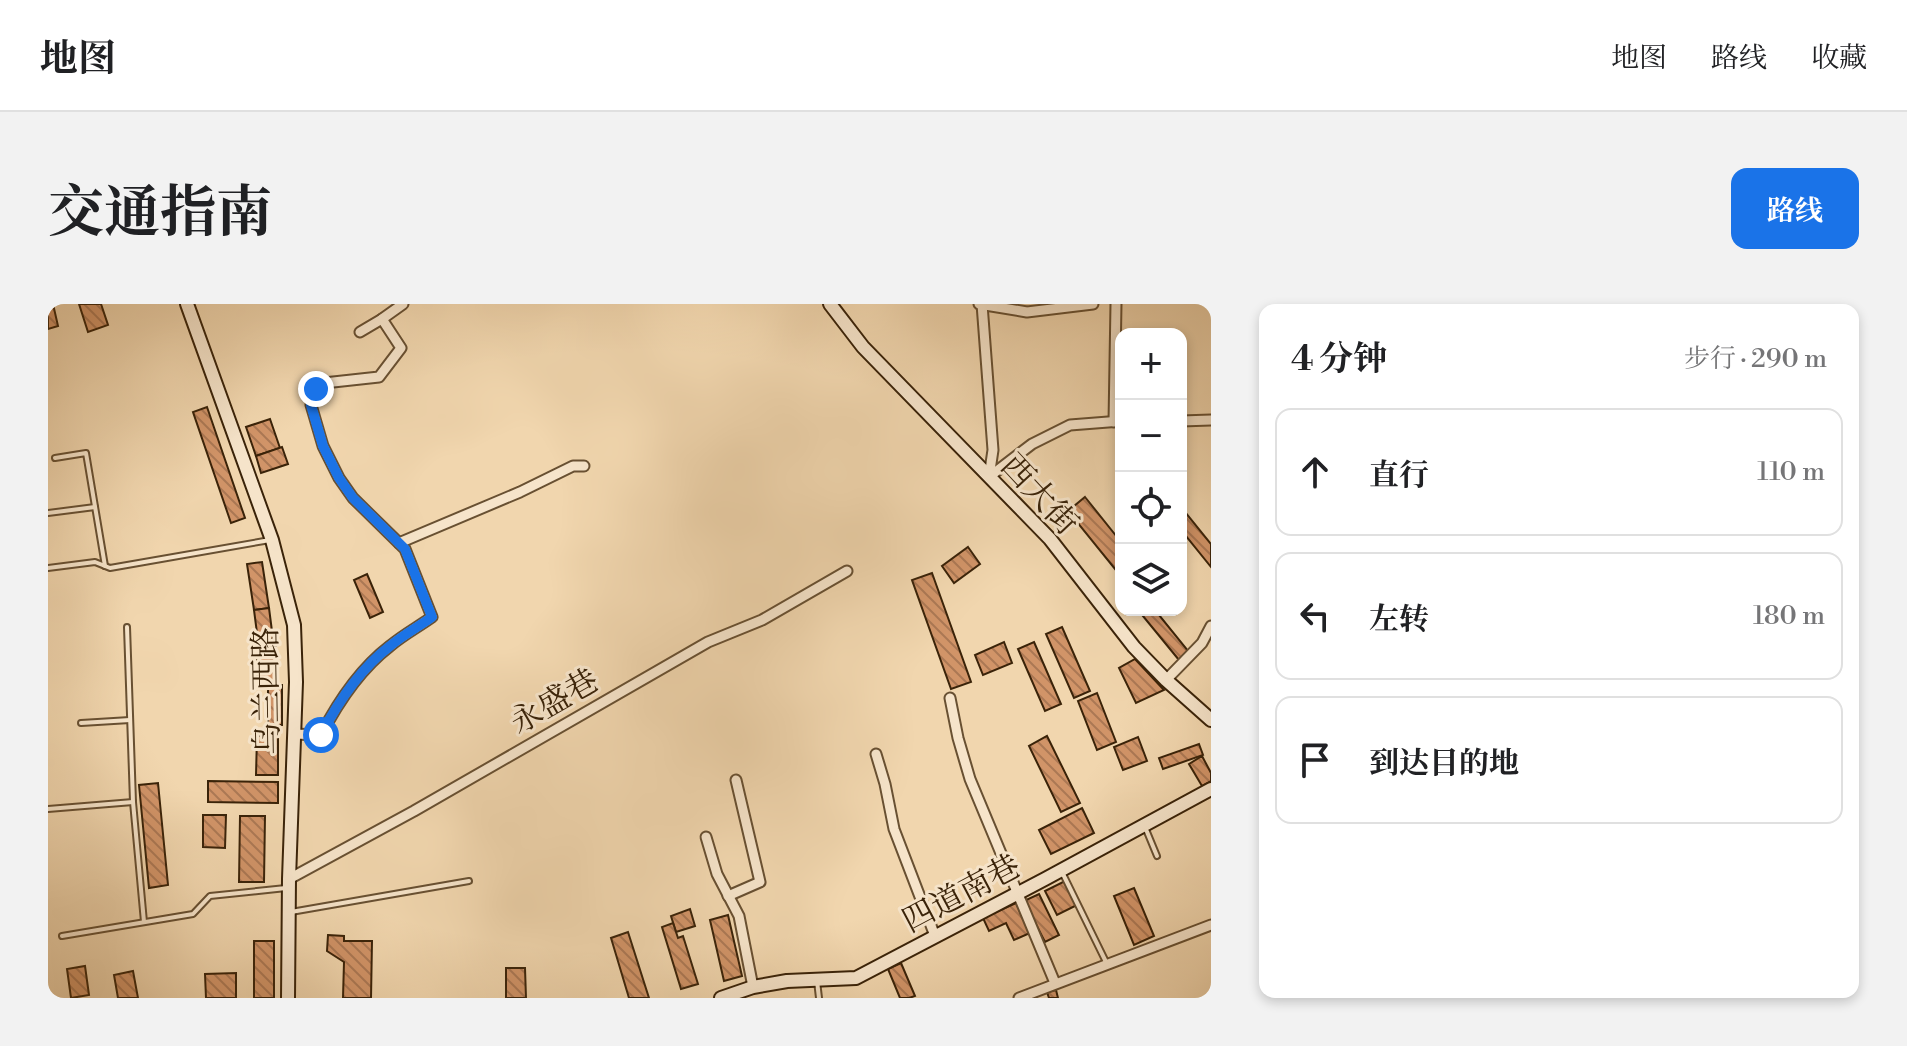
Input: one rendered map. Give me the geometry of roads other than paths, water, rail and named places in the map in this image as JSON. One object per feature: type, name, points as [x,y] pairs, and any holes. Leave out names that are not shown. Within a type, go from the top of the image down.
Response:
[{"type":"main road","name":"乌兰西路","points":[[187,304],[272,540],[294,625],[296,682],[288,998]]},
{"type":"main road","name":"西大街","points":[[830,304],[863,347],[1050,539],[1134,647],[1211,720]]},
{"type":"main road","name":"四道南巷","points":[[721,998],[753,987],[787,981],[856,978],[1211,789]]},
{"type":"street","points":[[360,332],[403,304]]},
{"type":"street","points":[[989,477],[993,450],[981,304],[1027,312],[1093,304]]},
{"type":"street","points":[[1116,304],[1117,400]]},
{"type":"street","points":[[294,734],[321,735],[349,689],[375,660],[389,646],[432,617],[405,549],[353,498],[339,478],[323,446],[311,405],[313,393],[324,383],[379,377],[401,348],[382,319]]},
{"type":"street","points":[[1187,421],[1211,420]]},
{"type":"street","points":[[989,477],[1032,444],[1070,425],[1115,422]]},
{"type":"street","points":[[399,543],[573,466],[584,466]]},
{"type":"street","name":"永盛巷","points":[[289,883],[708,642],[762,620],[847,571]]},
{"type":"street","points":[[1166,680],[1202,643],[1211,626]]},
{"type":"street","points":[[950,698],[970,779],[1055,983]]},
{"type":"street","points":[[876,754],[894,829],[935,936]]},
{"type":"street","points":[[728,896],[760,882],[736,780]]},
{"type":"street","points":[[706,837],[717,874],[739,916],[753,987]]},
{"type":"street","points":[[1019,998],[1211,925]]},
{"type":"lane","points":[[55,458],[86,453],[105,566]]},
{"type":"lane","points":[[48,513],[95,507]]},
{"type":"lane","points":[[48,568],[95,562],[110,568],[272,540]]},
{"type":"lane","points":[[127,627],[133,802],[144,922]]},
{"type":"lane","points":[[81,723],[130,720]]},
{"type":"lane","points":[[48,809],[133,802]]},
{"type":"lane","points":[[1144,825],[1157,856]]},
{"type":"lane","points":[[1061,870],[1107,964]]},
{"type":"lane","points":[[288,912],[469,881]]},
{"type":"lane","name":"永盛巷","points":[[62,936],[193,914],[210,896],[289,883]]},
{"type":"lane","points":[[817,979],[819,998]]}]
